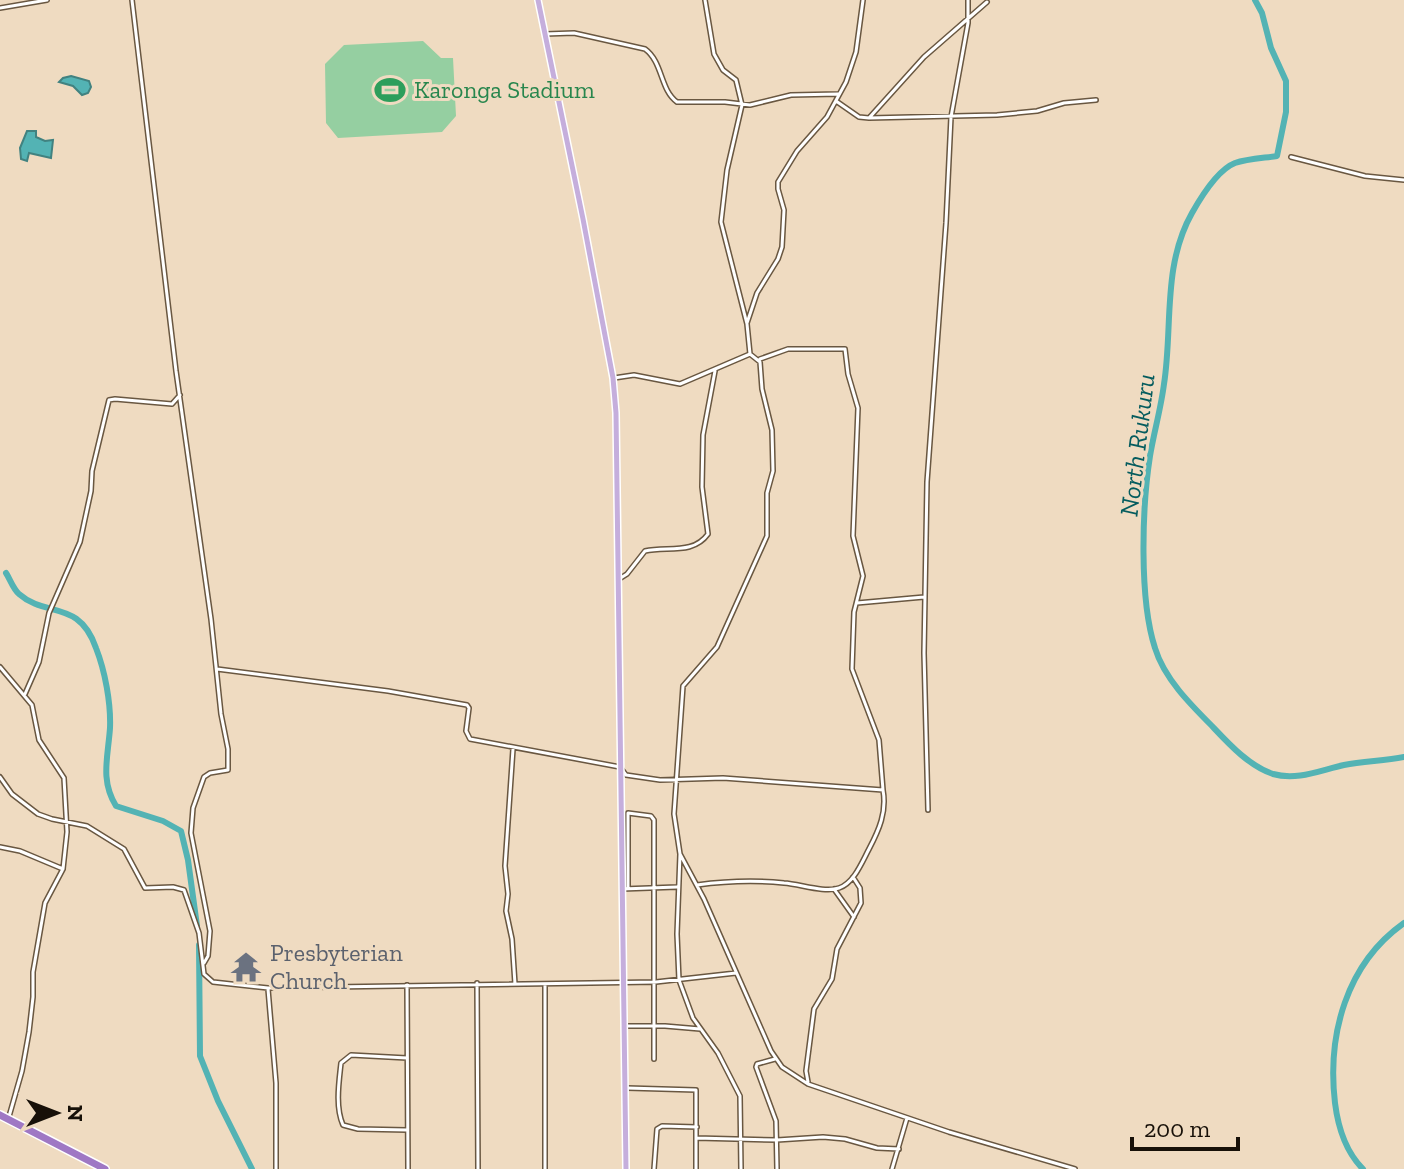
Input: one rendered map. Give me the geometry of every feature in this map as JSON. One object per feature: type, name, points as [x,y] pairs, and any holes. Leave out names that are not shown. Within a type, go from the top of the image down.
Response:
[{"type":"highway","points":[[0,1115],[105,1169]]},
{"type":"main road","points":[[538,0],[613,378],[616,413],[620,767],[625,888],[626,1169]]},
{"type":"street","points":[[0,8],[47,0]]},
{"type":"street","points":[[132,0],[229,768],[204,777],[194,802],[191,829],[210,931],[209,952],[204,963]]},
{"type":"street","points":[[705,0],[714,54],[723,70],[736,80],[742,105],[727,170],[721,222],[747,324],[750,354]]},
{"type":"street","points":[[747,324],[757,293],[782,247],[784,210],[778,182],[797,151],[827,117],[849,76],[856,52],[863,0]]},
{"type":"street","points":[[928,810],[924,597],[927,482],[951,117],[968,18],[968,0]]},
{"type":"street","points":[[869,118],[924,57],[987,2]]},
{"type":"street","points":[[545,34],[574,33],[638,46],[654,56],[674,101],[742,105],[791,95],[839,94]]},
{"type":"street","points":[[836,101],[859,117],[869,118],[951,117],[1037,111],[1064,103],[1096,100]]},
{"type":"street","points":[[1291,157],[1365,176],[1404,180]]},
{"type":"street","points":[[697,885],[737,880],[834,889],[846,885],[882,821],[883,790],[878,735],[852,669],[856,603],[863,576],[853,540],[858,408],[848,374],[845,349],[788,349],[759,360]]},
{"type":"street","points":[[613,378],[634,375],[680,384],[750,354]]},
{"type":"street","points":[[741,1169],[741,1103],[737,1088],[718,1053],[693,1018],[679,980],[677,887],[680,854],[674,822],[683,686],[717,647],[767,536],[767,493],[773,471],[771,425],[763,395],[759,360],[750,354]]},
{"type":"street","points":[[619,579],[645,551],[686,548],[708,534],[702,487],[703,435],[715,371]]},
{"type":"street","points":[[25,694],[39,662],[49,613],[80,542],[92,471],[109,400],[172,404],[180,395]]},
{"type":"street","points":[[856,603],[924,597]]},
{"type":"street","points":[[0,667],[32,705],[39,740],[64,778],[67,822],[63,869],[45,903],[33,972],[29,1032],[8,1120]]},
{"type":"street","points":[[217,669],[388,691],[467,705],[468,737],[620,767],[626,775],[656,780],[723,778],[883,790]]},
{"type":"street","points":[[513,748],[505,866],[506,911],[512,939],[515,984]]},
{"type":"street","points":[[0,777],[12,794],[38,814],[91,828],[124,849],[145,888],[173,887],[184,890],[193,910],[204,974],[209,981],[268,988],[545,984],[656,982],[736,973]]},
{"type":"street","points":[[654,1059],[656,982],[654,887],[654,820],[649,815],[628,813],[625,888],[654,887],[677,887]]},
{"type":"street","points":[[0,847],[20,851],[63,869]]},
{"type":"street","points":[[680,854],[775,1059],[782,1067],[808,1084],[1075,1169]]},
{"type":"street","points":[[808,1084],[806,1071],[814,1009],[832,979],[837,949],[861,906],[858,883],[853,877]]},
{"type":"street","points":[[834,889],[854,917]]},
{"type":"street","points":[[477,983],[478,1169]]},
{"type":"street","points":[[407,984],[408,1169]]},
{"type":"street","points":[[545,984],[545,1169]]},
{"type":"street","points":[[268,988],[276,1083],[276,1169]]},
{"type":"street","points":[[625,1026],[700,1029]]},
{"type":"street","points":[[407,1058],[351,1055],[341,1063],[338,1087],[339,1114],[343,1125],[358,1129],[407,1130]]},
{"type":"street","points":[[775,1059],[756,1067],[775,1116],[777,1169]]},
{"type":"street","points":[[625,1088],[693,1089],[697,1094],[696,1169]]},
{"type":"street","points":[[892,1169],[907,1118]]},
{"type":"street","points":[[654,1169],[657,1129],[662,1126],[697,1127]]},
{"type":"street","points":[[696,1138],[777,1140],[823,1137],[845,1139],[877,1148],[899,1149]]},
{"type":"green space","name":"Karonga Stadium","points":[[423,41],[441,58],[453,58],[456,116],[442,132],[338,138],[326,123],[325,64],[344,45]]},
{"type":"water","points":[[71,76],[89,81],[91,87],[88,93],[82,95],[73,86],[59,82]]},
{"type":"water","points":[[27,131],[36,131],[36,137],[45,141],[53,140],[51,158],[29,153],[27,161],[21,159],[20,148]]},
{"type":"waterway","name":"North Rukuru","points":[[1255,0],[1286,81],[1286,112],[1277,156],[1235,163],[1222,172],[1192,213],[1176,254],[1170,297],[1167,362],[1145,501],[1144,579],[1150,628],[1159,659],[1179,690],[1232,747],[1264,770],[1282,776],[1300,776],[1344,765],[1404,757]]},
{"type":"waterway","points":[[6,573],[19,594],[40,606],[71,616],[81,622],[89,633],[102,667],[108,698],[110,728],[106,768],[111,796],[116,806],[163,821],[181,831],[197,926]]},
{"type":"waterway","name":"North Rukuru","points":[[1363,1169],[1347,1147],[1336,1112],[1333,1077],[1338,1027],[1355,980],[1368,959],[1404,923]]},
{"type":"waterway","points":[[199,945],[200,1056],[218,1101],[252,1169]]},
{"type":"place","name":"Karonga Stadium","points":[[390,90]]},
{"type":"place","name":"Presbyterian Church","points":[[246,967]]}]
